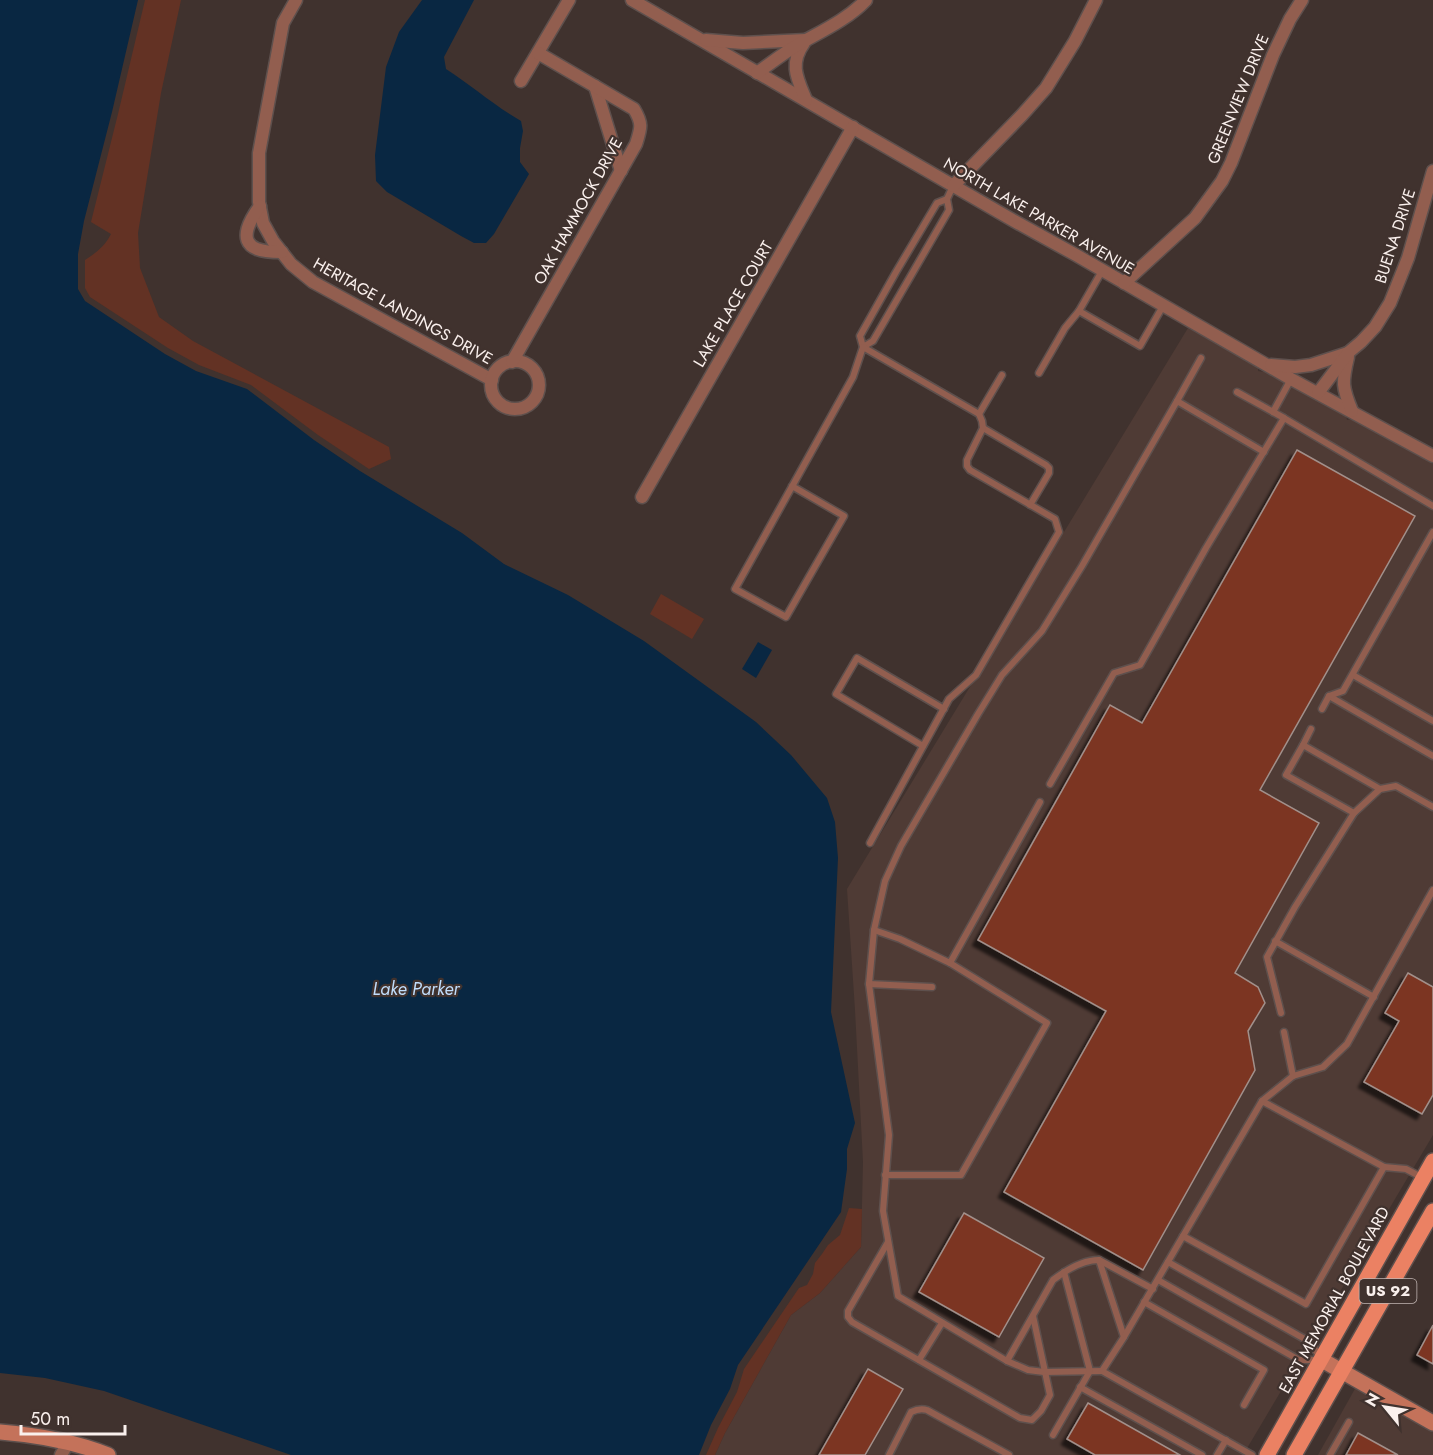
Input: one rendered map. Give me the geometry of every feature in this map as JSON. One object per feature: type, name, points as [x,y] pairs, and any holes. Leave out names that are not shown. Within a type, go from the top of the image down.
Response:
[{"type":"main road","name":"EAST MEMORIAL BOULEVARD","points":[[1267,1455],[1433,1161]]},
{"type":"main road","name":"US 92","points":[[1295,1455],[1433,1211]]},
{"type":"street","name":"HERITAGE LANDINGS DRIVE","points":[[296,0],[283,23],[258,153],[263,223],[273,241],[291,264],[313,282],[492,380]]},
{"type":"street","points":[[521,81],[569,0]]},
{"type":"street","name":"NORTH LAKE PARKER AVENUE","points":[[632,0],[1291,379],[1433,456]]},
{"type":"street","points":[[757,73],[798,44],[838,21],[866,0]]},
{"type":"street","points":[[953,186],[1046,88],[1075,41],[1096,0]]},
{"type":"street","name":"GREENVIEW DRIVE","points":[[1124,283],[1195,218],[1222,181],[1231,164],[1273,56],[1290,19],[1302,0]]},
{"type":"street","points":[[699,39],[742,44],[807,40]]},
{"type":"street","points":[[806,100],[797,80],[795,64],[799,50],[807,40]]},
{"type":"street","name":"OAK HAMMOCK DRIVE","points":[[512,362],[636,144],[640,129],[640,119],[634,109],[538,53]]},
{"type":"street","points":[[595,86],[621,171]]},
{"type":"street","name":"LAKE PLACE COURT","points":[[642,497],[853,127]]},
{"type":"street","name":"BUENA DRIVE","points":[[1318,393],[1349,352],[1375,327],[1390,303],[1408,258],[1433,171]]},
{"type":"street","points":[[260,206],[249,223],[247,232],[249,241],[252,247],[258,250],[282,252]]},
{"type":"street","points":[[1266,364],[1295,367],[1311,365],[1349,352]]},
{"type":"street","points":[[1349,352],[1343,381],[1344,393],[1352,411]]},
{"type":"street","points":[[512,362],[527,364],[533,369],[539,382],[536,397],[531,403],[518,409],[503,406],[493,395],[491,387],[499,368],[512,362]]},
{"type":"street","points":[[1322,1359],[1433,1423]]},
{"type":"street","points":[[0,1432],[30,1435],[65,1448],[108,1455]]},
{"type":"lane","points":[[863,347],[873,342],[949,210],[947,199],[953,186]]},
{"type":"lane","points":[[792,486],[844,516],[786,617],[735,589],[792,486],[853,377],[863,347],[860,336],[937,203],[947,199]]},
{"type":"lane","points":[[1039,373],[1102,271]]},
{"type":"lane","points":[[1079,311],[1140,345],[1163,306]]},
{"type":"lane","points":[[863,347],[979,414],[983,428],[967,460],[967,466],[970,470],[1055,519],[1059,532],[976,675],[949,699],[870,843]]},
{"type":"lane","points":[[1201,358],[1064,597],[1042,631],[1002,675],[901,846],[885,881],[874,930],[869,984],[890,1135],[883,1211],[898,1296],[1007,1361],[1028,1370],[1102,1371],[1252,1455]]},
{"type":"lane","points":[[979,414],[1002,375]]},
{"type":"lane","points":[[1273,412],[1291,379]]},
{"type":"lane","points":[[1237,392],[1433,506]]},
{"type":"lane","points":[[1177,401],[1264,452]]},
{"type":"lane","points":[[1050,784],[1114,673],[1140,665],[1284,418]]},
{"type":"lane","points":[[983,428],[1049,468],[1049,473],[1030,505]]},
{"type":"lane","points":[[1322,709],[1329,696],[1343,692],[1433,532]]},
{"type":"lane","points":[[923,746],[836,694],[857,658],[944,709]]},
{"type":"lane","points":[[1353,675],[1433,720]]},
{"type":"lane","points":[[1329,696],[1433,756]]},
{"type":"lane","points":[[1311,729],[1286,775],[1354,813]]},
{"type":"lane","points":[[1303,745],[1380,789]]},
{"type":"lane","points":[[1281,1014],[1267,957],[1354,813],[1380,789],[1396,786],[1433,807]]},
{"type":"lane","points":[[950,963],[1040,802]]},
{"type":"lane","points":[[1102,1371],[1153,1289],[1262,1101],[1293,1076],[1323,1068],[1347,1044],[1433,890]]},
{"type":"lane","points":[[874,930],[900,939],[950,963],[1047,1023],[961,1175],[885,1175]]},
{"type":"lane","points":[[1275,941],[1374,998]]},
{"type":"lane","points":[[869,984],[932,987]]},
{"type":"lane","points":[[1284,1032],[1293,1076]]},
{"type":"lane","points":[[1262,1101],[1384,1167],[1406,1169],[1424,1178]]},
{"type":"lane","points":[[1183,1236],[1306,1304],[1384,1167]]},
{"type":"lane","points":[[888,1241],[848,1311],[848,1317],[852,1322],[1020,1418],[1032,1420],[1041,1412],[1050,1395],[1033,1316]]},
{"type":"lane","points":[[1007,1361],[1053,1280],[1064,1272],[1092,1260],[1099,1260],[1153,1289]]},
{"type":"lane","points":[[1099,1260],[1124,1337]]},
{"type":"lane","points":[[1168,1262],[1310,1342],[1322,1359]]},
{"type":"lane","points":[[1053,1436],[1090,1371],[1064,1272]]},
{"type":"lane","points":[[1158,1280],[1299,1360],[1322,1359]]},
{"type":"lane","points":[[1144,1302],[1264,1370],[1244,1405]]},
{"type":"lane","points":[[919,1360],[942,1323]]},
{"type":"lane","points":[[1080,1388],[1202,1455]]},
{"type":"lane","points":[[889,1455],[911,1412],[922,1409],[1010,1455]]},
{"type":"lane","points":[[1330,1455],[1349,1422]]},
{"type":"lane","points":[[1217,1455],[1226,1440]]},
{"type":"shaded area","points":[[145,0],[181,0],[161,93],[138,233],[140,268],[159,317],[193,341],[389,447],[391,459],[369,469],[318,435],[251,385],[199,365],[168,348],[90,297],[85,288],[85,260],[100,249],[111,234],[91,222]]},
{"type":"shaded area","points":[[1188,328],[1258,368],[1258,371],[1264,372],[1346,416],[1347,420],[1351,419],[1433,464],[1433,1135],[1243,1455],[715,1455],[791,1315],[820,1293],[861,1247],[863,1162],[847,889]]},
{"type":"shaded area","points":[[661,594],[704,619],[692,639],[650,614]]},
{"type":"shaded area","points":[[849,1208],[862,1209],[861,1247],[820,1293],[791,1315],[715,1455],[706,1455],[737,1392],[744,1369],[799,1288],[807,1285],[813,1274],[815,1263],[828,1245],[840,1235]]},
{"type":"shaded area","points":[[1356,1387],[1433,1431],[1433,1455],[1318,1455]]},
{"type":"water","name":"Lake Parker","points":[[0,0],[138,0],[78,254],[78,289],[85,301],[165,354],[196,371],[247,389],[314,440],[462,533],[504,564],[568,595],[644,641],[756,722],[791,755],[827,798],[835,822],[838,858],[831,1012],[855,1123],[847,1149],[847,1169],[841,1212],[738,1365],[730,1389],[711,1425],[699,1455],[291,1455],[104,1391],[45,1378],[0,1373]]},
{"type":"water","points":[[422,0],[474,0],[444,57],[446,69],[521,121],[523,131],[520,162],[529,174],[494,234],[486,243],[474,243],[461,236],[387,192],[376,181],[375,155],[386,67],[399,32]]},
{"type":"water","points":[[758,642],[772,650],[756,678],[742,669]]},
{"type":"building","points":[[1297,450],[1415,516],[1260,790],[1319,823],[1235,973],[1258,987],[1265,1003],[1248,1031],[1255,1070],[1143,1270],[1004,1192],[1106,1011],[978,940],[1110,705],[1142,723]]},
{"type":"building","points":[[1408,973],[1433,987],[1433,1095],[1422,1114],[1364,1082],[1399,1021],[1385,1013]]},
{"type":"building","points":[[964,1213],[1044,1258],[999,1337],[919,1292]]},
{"type":"building","points":[[1433,1325],[1433,1364],[1417,1355]]},
{"type":"building","points":[[868,1369],[903,1389],[865,1455],[819,1455]]},
{"type":"building","points":[[1088,1403],[1180,1455],[1095,1455],[1067,1439]]},
{"type":"building","points":[[1358,1433],[1398,1455],[1346,1455]]}]
